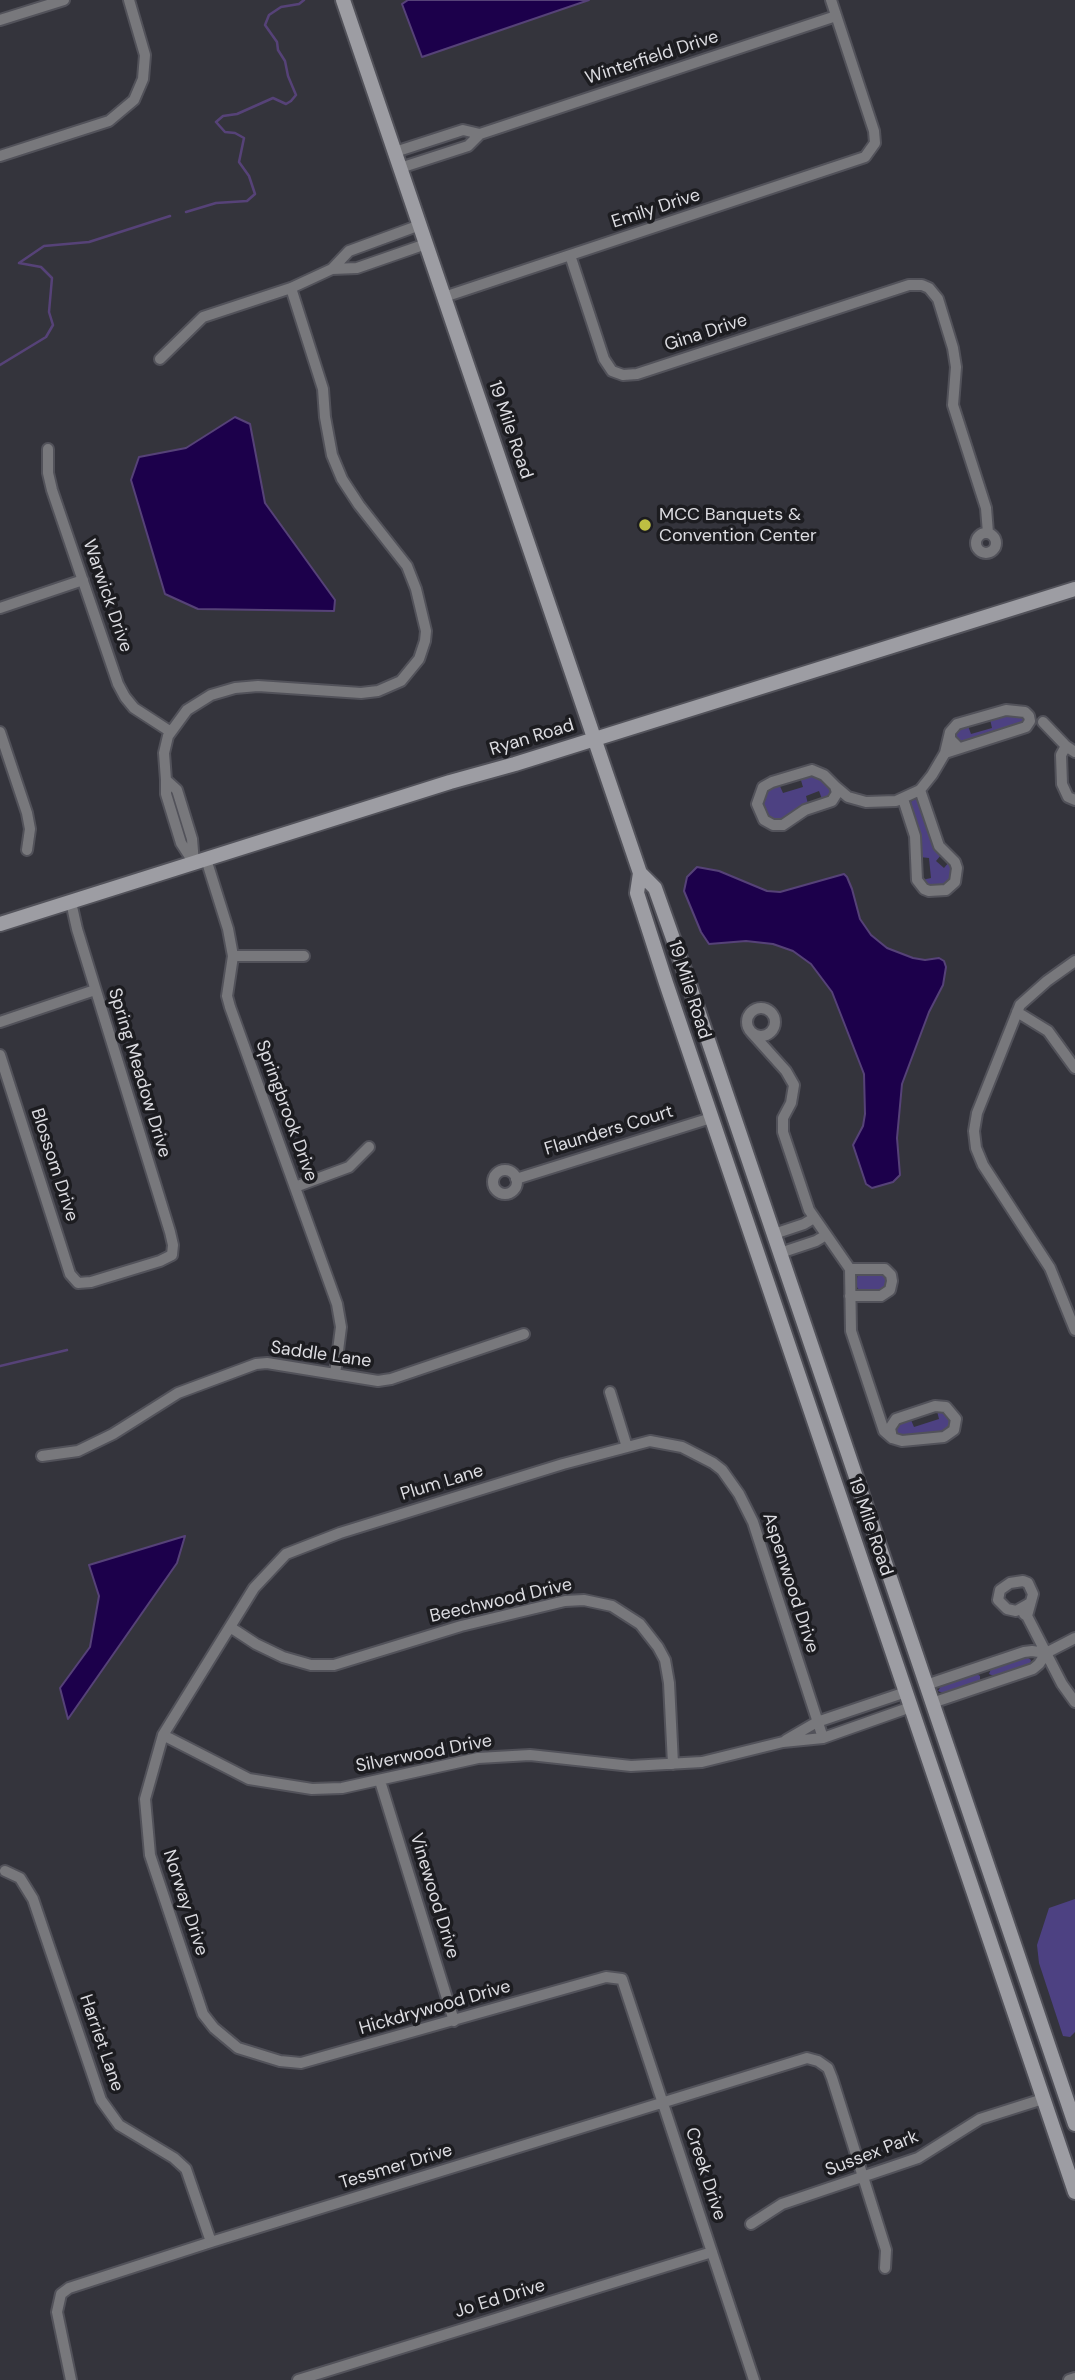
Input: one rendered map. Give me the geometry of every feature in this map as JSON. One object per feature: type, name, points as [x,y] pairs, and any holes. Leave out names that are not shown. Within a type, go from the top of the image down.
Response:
[{"type":"main road","name":"19 Mile Road","points":[[343,0],[640,873],[654,888],[666,918],[1075,2124]]},
{"type":"main road","name":"Ryan Road","points":[[0,924],[1075,589]]},
{"type":"main road","name":"19 Mile Road","points":[[640,873],[637,893],[711,1118],[1075,2192]]},
{"type":"main road","points":[[646,919],[655,913],[666,918]]},
{"type":"main road","points":[[698,1078],[704,1073],[711,1073],[722,1081]]},
{"type":"main road","points":[[758,1257],[768,1265],[776,1263],[781,1255]]},
{"type":"main road","points":[[868,1581],[881,1575],[891,1581]]},
{"type":"main road","points":[[924,1748],[935,1755],[947,1748]]},
{"type":"main road","points":[[1029,2057],[1041,2052],[1053,2059]]},
{"type":"street","points":[[0,20],[64,0]]},
{"type":"street","points":[[0,156],[109,121],[134,100],[143,79],[145,55],[129,0]]},
{"type":"street","points":[[831,0],[836,16]]},
{"type":"street","name":"Winterfield Drive","points":[[400,169],[468,146],[480,134],[836,16]]},
{"type":"street","name":"Emily Drive","points":[[444,297],[860,160],[870,153],[874,131],[836,16]]},
{"type":"street","name":"Winterfield Drive","points":[[395,152],[463,130],[480,134]]},
{"type":"street","points":[[160,359],[203,317],[291,288],[332,269],[349,251],[420,225]]},
{"type":"street","points":[[332,269],[357,268],[426,244]]},
{"type":"street","name":"Gina Drive","points":[[570,255],[604,359],[612,371],[623,375],[637,374],[909,285],[929,288],[937,299],[953,348],[956,367],[953,405],[986,508],[988,533]]},
{"type":"street","points":[[171,732],[187,710],[221,691],[258,686],[361,693],[377,691],[401,681],[418,659],[426,631],[416,589],[407,566],[359,505],[337,467],[329,444],[321,380],[291,288]]},
{"type":"street","name":"Warwick Drive","points":[[48,449],[48,473],[52,490],[125,697],[134,708],[171,732]]},
{"type":"street","points":[[0,608],[83,580]]},
{"type":"street","points":[[848,797],[805,810],[790,823],[779,826],[764,820],[757,804],[760,792],[767,784],[806,771],[818,772],[848,797],[877,804],[903,799],[920,790],[933,775],[945,753],[950,732],[957,724],[1006,710],[1026,712],[1043,722],[1071,749],[1060,762],[1062,784],[1068,797],[1075,800]]},
{"type":"street","points":[[1026,712],[1030,719],[1026,727]]},
{"type":"street","points":[[945,753],[1043,722]]},
{"type":"street","points":[[0,732],[5,760],[29,820],[27,850]]},
{"type":"street","name":"Springbrook Drive","points":[[171,732],[164,753],[166,780],[177,790],[200,861],[228,929],[233,956],[227,996],[230,1007],[337,1304],[341,1327],[335,1374]]},
{"type":"street","points":[[950,732],[952,743],[959,748]]},
{"type":"street","points":[[832,801],[837,793],[835,786]]},
{"type":"street","points":[[903,799],[915,836],[918,880],[924,889],[929,891],[946,890],[955,882],[957,868],[939,846],[920,790]]},
{"type":"street","name":"Spring Meadow Drive","points":[[71,902],[76,929],[173,1245],[172,1255],[160,1261],[78,1283]]},
{"type":"street","points":[[233,956],[304,956]]},
{"type":"street","points":[[1075,961],[1033,992],[1017,1012],[977,1113],[974,1139],[983,1165],[1049,1268],[1075,1330]]},
{"type":"street","points":[[0,1022],[95,990]]},
{"type":"street","points":[[768,1049],[768,1035],[774,1028],[775,1018],[765,1009],[756,1009],[749,1015],[747,1024],[791,1077],[794,1085],[791,1103],[783,1118],[783,1132],[814,1219],[850,1269],[851,1331],[884,1431],[892,1438],[902,1441],[944,1437],[954,1430],[956,1419],[950,1409],[941,1406],[882,1424]]},
{"type":"street","points":[[1017,1012],[1048,1031],[1075,1068]]},
{"type":"street","points":[[751,1032],[759,1036],[768,1035]]},
{"type":"street","name":"Blossom Drive","points":[[0,1055],[70,1274],[78,1283]]},
{"type":"street","name":"Flaunders Court","points":[[516,1178],[711,1118]]},
{"type":"street","points":[[295,1187],[349,1167],[369,1147]]},
{"type":"street","points":[[774,1234],[814,1219]]},
{"type":"street","points":[[781,1255],[826,1235]]},
{"type":"street","points":[[850,1269],[885,1269],[891,1275],[892,1281],[890,1290],[881,1296],[850,1296]]},
{"type":"street","name":"Saddle Lane","points":[[42,1456],[78,1451],[113,1434],[178,1393],[256,1364],[267,1363],[378,1381],[524,1334]]},
{"type":"street","points":[[610,1392],[627,1447]]},
{"type":"street","points":[[892,1438],[890,1428],[896,1419]]},
{"type":"street","name":"Plum Lane","points":[[230,1627],[254,1588],[286,1554],[353,1529],[563,1464],[650,1441],[681,1447],[700,1455]]},
{"type":"street","name":"Aspenwood Drive","points":[[700,1455],[722,1470],[740,1494],[753,1522],[823,1738]]},
{"type":"street","points":[[1027,1616],[1033,1594],[1028,1583],[1017,1581],[1004,1585],[1000,1590],[999,1600],[1007,1609],[1027,1616],[1062,1684],[1075,1702]]},
{"type":"street","name":"Beechwood Drive","points":[[230,1627],[283,1657],[311,1665],[334,1665],[461,1626],[565,1601],[584,1600],[612,1606],[640,1624],[659,1647],[665,1660],[670,1683],[673,1764]]},
{"type":"street","points":[[1016,1611],[1030,1604]]},
{"type":"street","name":"Norway Drive","points":[[230,1627],[163,1735],[145,1799],[150,1855],[203,2014],[214,2028],[237,2048],[257,2055]]},
{"type":"street","points":[[932,1703],[1033,1669],[1046,1653],[1075,1638]]},
{"type":"street","points":[[926,1685],[1024,1652],[1046,1653]]},
{"type":"street","name":"Silverwood Drive","points":[[783,1742],[817,1722],[905,1692]]},
{"type":"street","name":"Silverwood Drive","points":[[163,1735],[249,1779],[312,1789],[342,1788],[478,1758],[530,1755],[631,1766],[702,1762],[783,1742],[823,1738],[911,1707]]},
{"type":"street","name":"Vinewood Drive","points":[[380,1781],[454,2021]]},
{"type":"street","name":"Harriet Lane","points":[[5,1871],[20,1878],[33,1899],[101,2100],[119,2125],[174,2158],[186,2169],[211,2242]]},
{"type":"street","name":"Hickdrywood Drive","points":[[257,2055],[301,2063],[606,1977],[622,1979]]},
{"type":"street","name":"Creek Drive","points":[[622,1979],[754,2380]]},
{"type":"street","name":"Tessmer Drive","points":[[71,2380],[57,2312],[61,2294],[78,2284],[663,2104],[797,2060],[807,2058],[825,2066],[832,2078],[865,2177]]},
{"type":"street","name":"Sussex Park","points":[[751,2224],[782,2204],[918,2158],[980,2119],[1043,2099]]},
{"type":"street","points":[[865,2177],[886,2250],[885,2268]]},
{"type":"street","name":"Jo Ed Drive","points":[[298,2380],[712,2252]]},
{"type":"street","points":[[1069,2380],[1075,2378]]},
{"type":"shaded area","points":[[408,0],[589,0],[422,57],[402,4]]},
{"type":"shaded area","points":[[235,417],[250,424],[265,503],[335,600],[334,611],[198,609],[165,594],[131,480],[139,457],[186,448]]},
{"type":"shaded area","points":[[1012,714],[1024,717],[1025,720],[1020,724],[961,742],[954,737],[957,729],[968,726],[971,734],[992,728],[990,719]]},
{"type":"shaded area","points":[[816,776],[830,788],[827,798],[822,799],[819,791],[806,796],[808,804],[788,819],[776,821],[765,815],[762,809],[766,791],[779,784],[783,793],[803,787],[800,777]]},
{"type":"shaded area","points":[[913,798],[920,801],[933,845],[941,855],[936,861],[944,868],[949,862],[952,867],[951,879],[936,889],[927,886],[922,880],[931,878],[929,858],[920,857],[920,838],[910,804]]},
{"type":"shaded area","points":[[697,867],[719,871],[767,891],[780,892],[844,874],[852,889],[860,919],[871,935],[887,948],[913,958],[939,958],[944,961],[946,967],[943,985],[929,1012],[902,1084],[897,1138],[900,1175],[893,1182],[872,1188],[866,1184],[853,1145],[863,1126],[865,1114],[864,1074],[832,992],[811,964],[793,951],[773,944],[746,941],[709,944],[701,932],[684,891],[687,877]]},
{"type":"shaded area","points":[[858,1272],[885,1274],[889,1282],[884,1291],[861,1292],[856,1286]]},
{"type":"shaded area","points":[[942,1410],[950,1419],[949,1427],[944,1432],[902,1437],[895,1432],[898,1424],[911,1420],[914,1427],[939,1419],[937,1411]]},
{"type":"shaded area","points":[[185,1536],[177,1563],[68,1719],[60,1688],[90,1647],[99,1596],[89,1565]]},
{"type":"shaded area","points":[[1027,1657],[1031,1660],[1030,1664],[994,1676],[989,1674],[991,1669]]},
{"type":"shaded area","points":[[977,1674],[980,1681],[943,1693],[938,1691],[941,1686]]},
{"type":"shaded area","points":[[1075,1899],[1075,2032],[1070,2037],[1063,2036],[1039,1963],[1037,1945],[1049,1908]]},
{"type":"waterway","points":[[186,212],[216,203],[247,201],[255,194],[249,176],[239,162],[244,138],[225,132],[216,122],[223,116],[237,114],[273,98],[286,104],[296,95],[277,42],[265,25],[269,15],[281,7],[299,4],[304,0]]},
{"type":"waterway","points":[[0,365],[46,337],[53,325],[49,312],[52,278],[41,267],[19,263],[44,246],[89,242],[170,216]]},
{"type":"waterway","points":[[0,1366],[67,1350]]},
{"type":"place","name":"MCC Banquets & Convention Center","points":[[645,525]]}]
